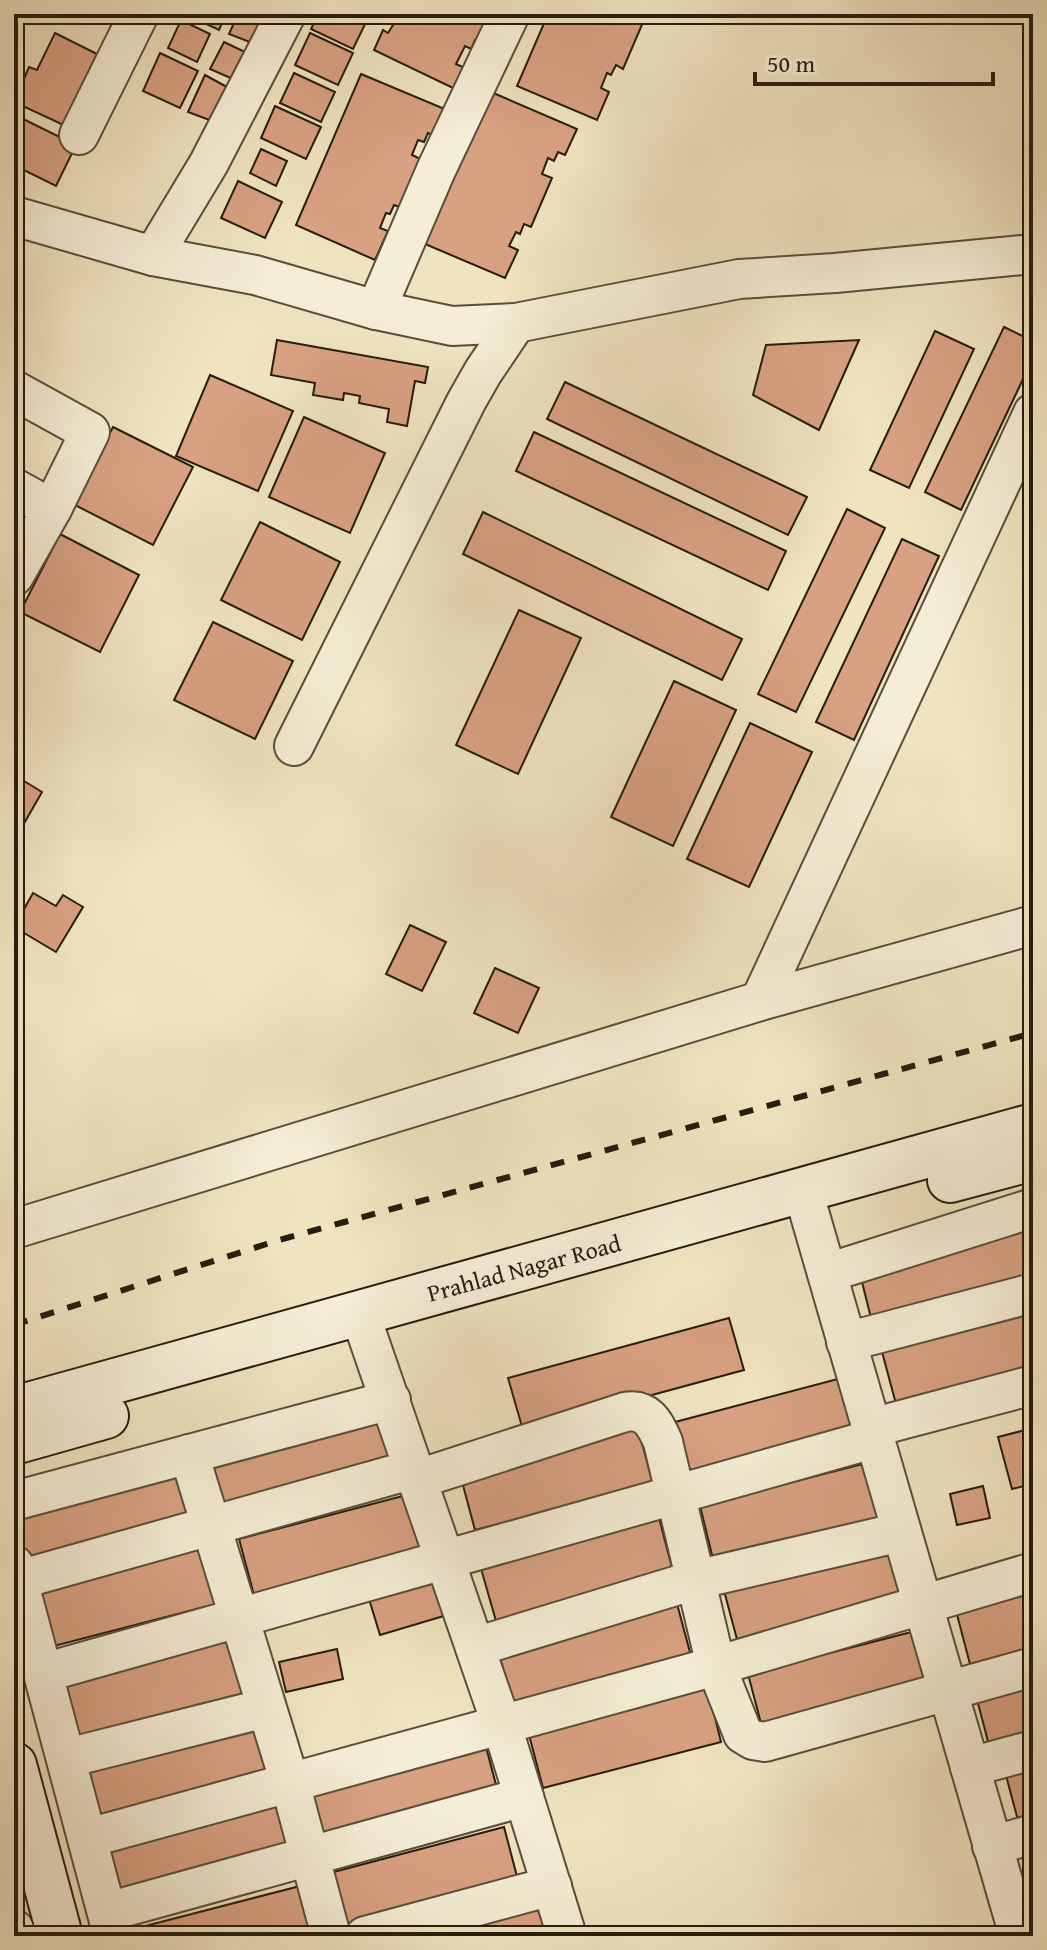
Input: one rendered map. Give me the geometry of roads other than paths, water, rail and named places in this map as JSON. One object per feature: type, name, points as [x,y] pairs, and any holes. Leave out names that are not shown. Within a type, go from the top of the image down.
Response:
[{"type":"street","points":[[79,135],[139,14]]},
{"type":"street","points":[[153,256],[209,163],[286,14]]},
{"type":"street","points":[[376,310],[436,170],[510,14]]},
{"type":"street","points":[[14,216],[153,256],[255,275],[376,310],[452,326],[516,323],[739,279],[1033,254]]},
{"type":"street","points":[[294,746],[466,402],[516,323]]},
{"type":"street","points":[[14,390],[90,432],[14,576]]},
{"type":"street","points":[[760,1001],[1033,413]]},
{"type":"street","points":[[14,488],[52,509]]},
{"type":"street","points":[[14,1229],[760,1001],[1033,925]]},
{"type":"street","name":"Prahlad Nagar Road","points":[[14,1442],[365,1328],[807,1204],[1033,1126]]},
{"type":"street","name":"Prahlad Nagar Road","points":[[807,1204],[1033,1158]]},
{"type":"street","points":[[807,1204],[992,1846],[1023,1931]]},
{"type":"street","points":[[827,1273],[1033,1208]]},
{"type":"street","points":[[846,1342],[1033,1293]]},
{"type":"street","points":[[365,1328],[502,1726],[567,1936]]},
{"type":"street","name":"Prahlad Nagar Road","points":[[14,1409],[365,1328]]},
{"type":"street","points":[[43,1673],[676,1496],[1033,1385]]},
{"type":"street","points":[[14,1501],[391,1400]]},
{"type":"street","points":[[524,1797],[310,1857],[110,1924],[16,1573],[416,1474],[635,1410],[644,1412],[658,1429],[716,1666],[743,1734],[765,1742],[1033,1667]]},
{"type":"street","points":[[189,1454],[290,1783],[331,1936]]},
{"type":"street","points":[[475,1647],[695,1580],[901,1532]]},
{"type":"street","points":[[88,1838],[716,1666],[1033,1572]]},
{"type":"street","points":[[67,1758],[266,1708]]},
{"type":"street","points":[[970,1767],[1033,1750]]},
{"type":"street","points":[[14,1765],[60,1936]]},
{"type":"street","points":[[992,1846],[1033,1834]]},
{"type":"street","points":[[365,1936],[552,1886]]},
{"type":"street","points":[[14,1929],[16,1936]]},
{"type":"railway","points":[[14,1325],[279,1240],[1033,1033]]}]
